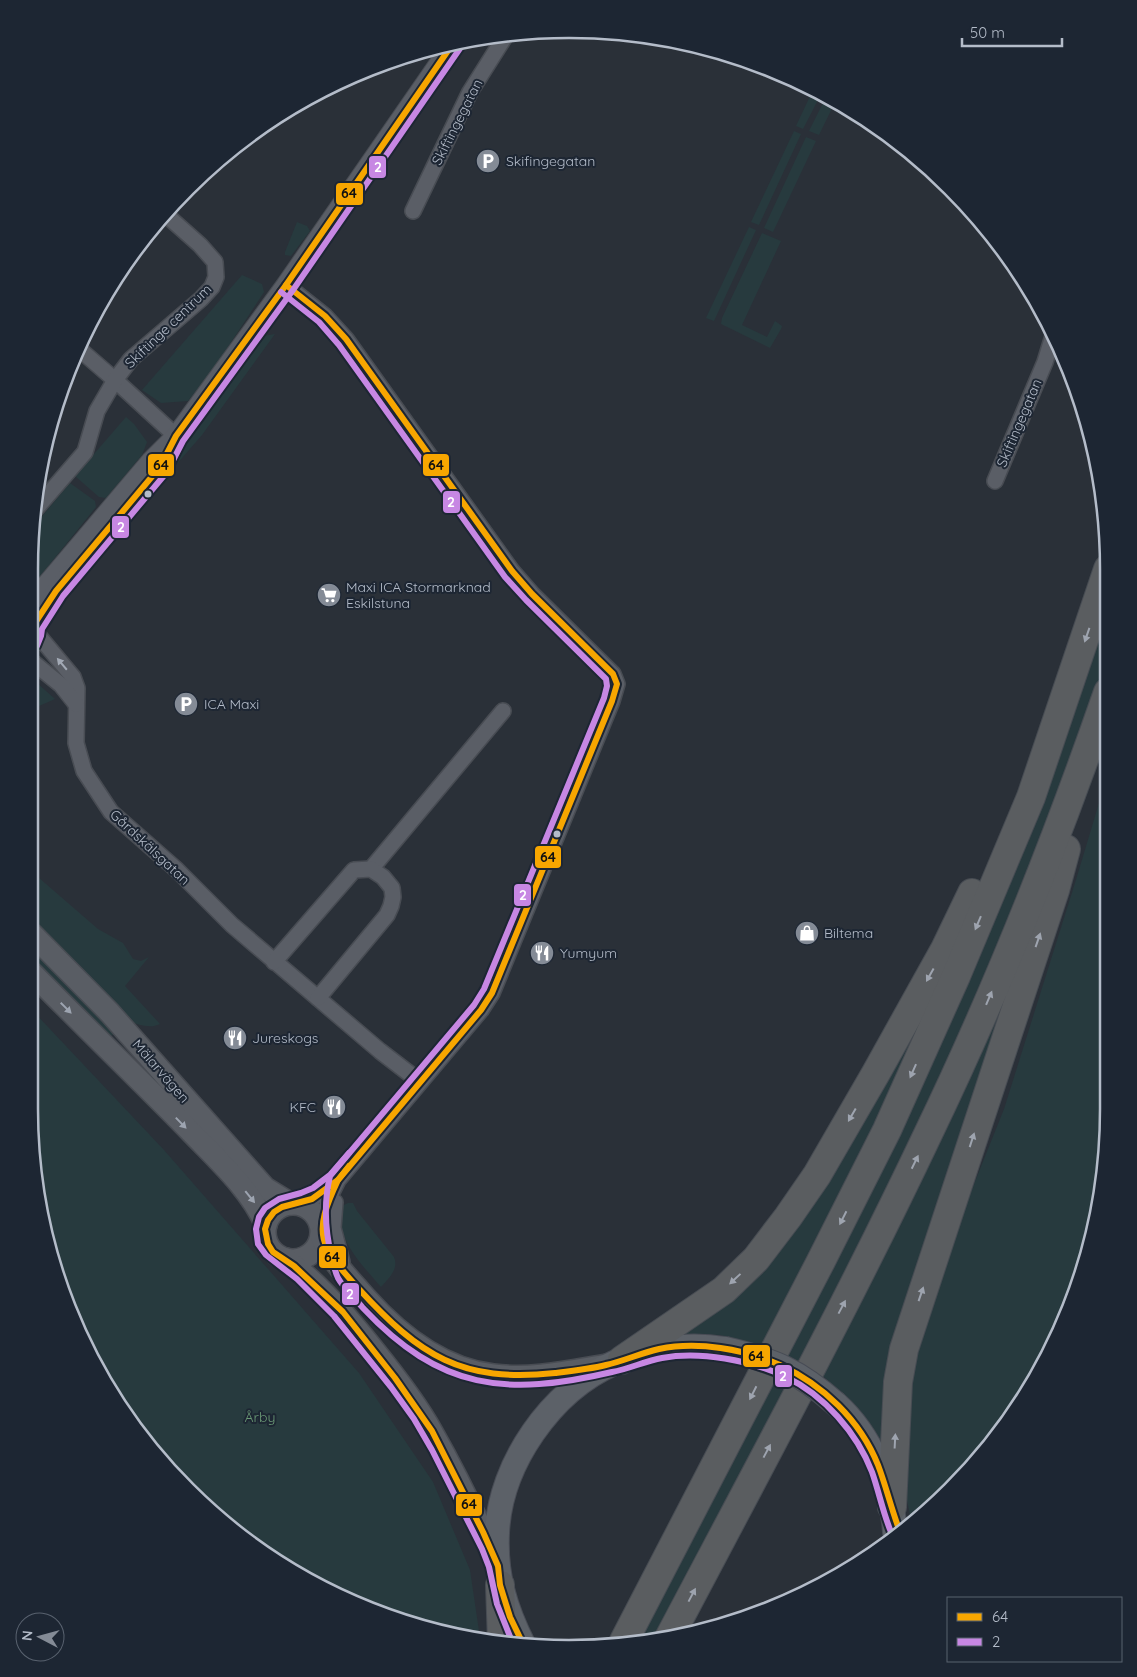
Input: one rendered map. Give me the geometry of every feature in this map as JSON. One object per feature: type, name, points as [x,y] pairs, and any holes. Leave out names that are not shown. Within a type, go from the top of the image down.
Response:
[{"type":"highway","points":[[627,1636],[887,1130],[956,976],[1032,797],[1100,593]]},
{"type":"highway","points":[[674,1629],[872,1251],[929,1132],[974,1035],[1014,940],[1100,716]]},
{"type":"highway","points":[[895,1522],[898,1382],[904,1349],[1055,890],[1082,790],[1091,743]]},
{"type":"highway","points":[[617,1362],[724,1290],[756,1259],[788,1218],[817,1175],[876,1073],[944,949],[1008,822],[1032,797]]},
{"type":"highway","points":[[499,1576],[502,1635]]},
{"type":"main road","name":"Mälarvägen","points":[[38,940],[110,1013],[264,1188],[294,1204]]},
{"type":"main road","name":"Mälarvägen","points":[[38,980],[154,1094],[228,1172],[256,1204],[266,1225]]},
{"type":"main road","points":[[520,1637],[510,1617],[499,1576],[483,1532],[432,1431],[396,1378],[343,1312],[286,1259],[277,1255],[270,1248],[265,1234],[266,1225],[274,1212],[282,1207],[294,1204],[310,1210],[316,1217],[330,1256],[380,1313],[412,1342],[450,1363],[493,1376],[529,1376],[617,1362],[665,1348],[708,1346],[749,1354],[788,1368],[815,1385],[836,1404],[865,1439],[879,1465],[895,1522]]},
{"type":"main road","points":[[286,1259],[300,1260],[309,1256],[316,1249],[321,1230]]},
{"type":"main road","points":[[499,1576],[497,1532],[502,1498],[515,1462],[541,1420],[578,1384],[617,1362]]},
{"type":"street","name":"Skiftingegatan","points":[[414,211],[470,92],[502,42]]},
{"type":"street","points":[[38,618],[56,591],[160,467],[176,436],[286,285],[447,52]]},
{"type":"street","name":"Skiftinge centrum","points":[[84,353],[115,380],[131,359],[212,287],[216,277],[215,262],[200,244],[169,218]]},
{"type":"street","points":[[286,285],[319,310],[346,339],[512,571],[532,594],[617,680],[612,701],[492,993],[481,1010],[338,1180],[312,1199],[294,1204]]},
{"type":"street","name":"Skiftingegatan","points":[[995,481],[1045,362],[1050,345]]},
{"type":"street","points":[[42,502],[85,452],[93,420],[115,380],[176,436]]},
{"type":"street","points":[[38,591],[46,585],[151,461],[176,436]]},
{"type":"street","name":"Gårdskälsgatan","points":[[38,637],[73,676],[77,688],[76,743],[84,771],[111,812],[177,870],[232,925],[274,962],[419,1082]]},
{"type":"street","points":[[38,666],[61,685],[76,704]]},
{"type":"street","points":[[371,869],[503,711]]},
{"type":"street","points":[[274,962],[354,870],[371,869],[383,877],[392,888],[393,897],[387,915],[318,998]]},
{"type":"street","points":[[321,1230],[330,1198],[338,1180]]},
{"type":"street","points":[[338,1180],[333,1228],[345,1274]]},
{"type":"green space","points":[[810,96],[818,100],[803,129],[796,126]]},
{"type":"green space","points":[[823,103],[832,108],[819,135],[809,131]]},
{"type":"green space","points":[[794,131],[801,134],[759,225],[751,222]]},
{"type":"green space","points":[[806,137],[816,141],[773,232],[764,228]]},
{"type":"green space","points":[[297,222],[307,226],[310,231],[291,256],[285,255],[285,252]]},
{"type":"green space","points":[[749,227],[756,230],[714,321],[706,318]]},
{"type":"green space","points":[[762,233],[781,241],[742,325],[767,337],[775,321],[782,326],[770,348],[721,324],[722,318]]},
{"type":"green space","points":[[242,275],[262,284],[264,292],[211,373],[188,401],[161,403],[142,390]]},
{"type":"green space","points":[[275,334],[202,435],[156,488],[151,484],[263,336]]},
{"type":"green space","points":[[126,417],[134,424],[147,442],[142,455],[106,498],[99,497],[75,476]]},
{"type":"green space","points":[[70,483],[95,501],[96,507],[38,579],[39,534],[40,518]]},
{"type":"green space","points":[[1100,626],[1100,681],[1040,849],[973,1010],[885,1200],[801,1363],[787,1356]]},
{"type":"green space","points":[[38,684],[55,699],[38,706]]},
{"type":"green space","points":[[1100,800],[1100,1108],[1095,1178],[1081,1246],[1059,1312],[1045,1343],[1010,1404],[968,1459],[910,1515],[906,1495],[906,1385],[960,1219],[1004,1109]]},
{"type":"green space","points":[[38,877],[98,929],[123,943],[133,959],[141,961],[149,957],[125,986],[160,1024],[148,1026],[129,1021],[38,930]]},
{"type":"green space","points":[[1029,942],[884,1444],[855,1408],[823,1376],[910,1205],[953,1115]]},
{"type":"green space","points":[[38,951],[118,1030],[109,1038],[38,969]]},
{"type":"green space","points":[[948,962],[890,1097],[765,1347],[720,1335],[683,1334],[723,1302]]},
{"type":"green space","name":"Årby","points":[[38,1016],[164,1150],[359,1373],[433,1482],[470,1570],[479,1631],[431,1621],[365,1599],[303,1568],[245,1530],[193,1484],[147,1432],[127,1404],[92,1343],[78,1312],[56,1246],[42,1178],[39,1143]]},
{"type":"green space","points":[[353,1203],[357,1211],[394,1257],[394,1269],[381,1287],[358,1260],[345,1238],[341,1227],[341,1216],[344,1205]]},
{"type":"green space","points":[[776,1376],[793,1384],[662,1631],[640,1635]]},
{"type":"transit line","name":"2","points":[[38,644],[42,629],[63,596],[167,472],[183,441],[293,290],[459,49]]},
{"type":"transit line","name":"64","points":[[38,618],[56,591],[160,467],[176,436],[286,285],[447,52]]},
{"type":"transit line","name":"64","points":[[286,285],[325,316],[346,339],[512,571],[532,594],[613,674],[617,684],[612,701],[492,993],[481,1010],[338,1180],[325,1214],[323,1227],[328,1249],[335,1261],[358,1288],[380,1312],[402,1331],[444,1360],[468,1368],[493,1374],[555,1373],[600,1366],[659,1349],[689,1346],[705,1346],[736,1351],[780,1365],[796,1373],[825,1394],[861,1433],[878,1465],[898,1525]]},
{"type":"transit line","name":"2","points":[[281,292],[319,322],[339,345],[505,577],[606,679],[607,686],[604,698],[484,989],[474,1005],[330,1176],[326,1197],[326,1228],[338,1278],[346,1290],[391,1335],[419,1356],[448,1371],[477,1380],[507,1384],[539,1384],[574,1380],[677,1356],[725,1358],[757,1366],[786,1377],[813,1394],[826,1405],[858,1443],[872,1472],[891,1531]]},
{"type":"transit line","name":"2","points":[[349,1153],[330,1175],[313,1188],[279,1199],[265,1208],[259,1217],[256,1229],[258,1244],[266,1255],[297,1279],[334,1316],[414,1419],[432,1450],[482,1549],[489,1567],[497,1604],[510,1636]]},
{"type":"transit line","name":"64","points":[[349,1166],[338,1180],[312,1199],[282,1207],[274,1212],[268,1220],[265,1229],[268,1244],[273,1252],[294,1266],[343,1312],[395,1378],[432,1431],[498,1566],[500,1585],[510,1617],[520,1637]]},
{"type":"place","name":"Skifingegatan","points":[[488,161]]},
{"type":"place","name":"Maxi ICA Stormarknad Eskilstuna","points":[[329,595]]},
{"type":"place","name":"ICA Maxi","points":[[186,704]]},
{"type":"place","name":"Biltema","points":[[807,933]]},
{"type":"place","name":"Yumyum","points":[[542,953]]},
{"type":"place","name":"Jureskogs","points":[[235,1038]]},
{"type":"place","name":"KFC","points":[[334,1107]]}]
